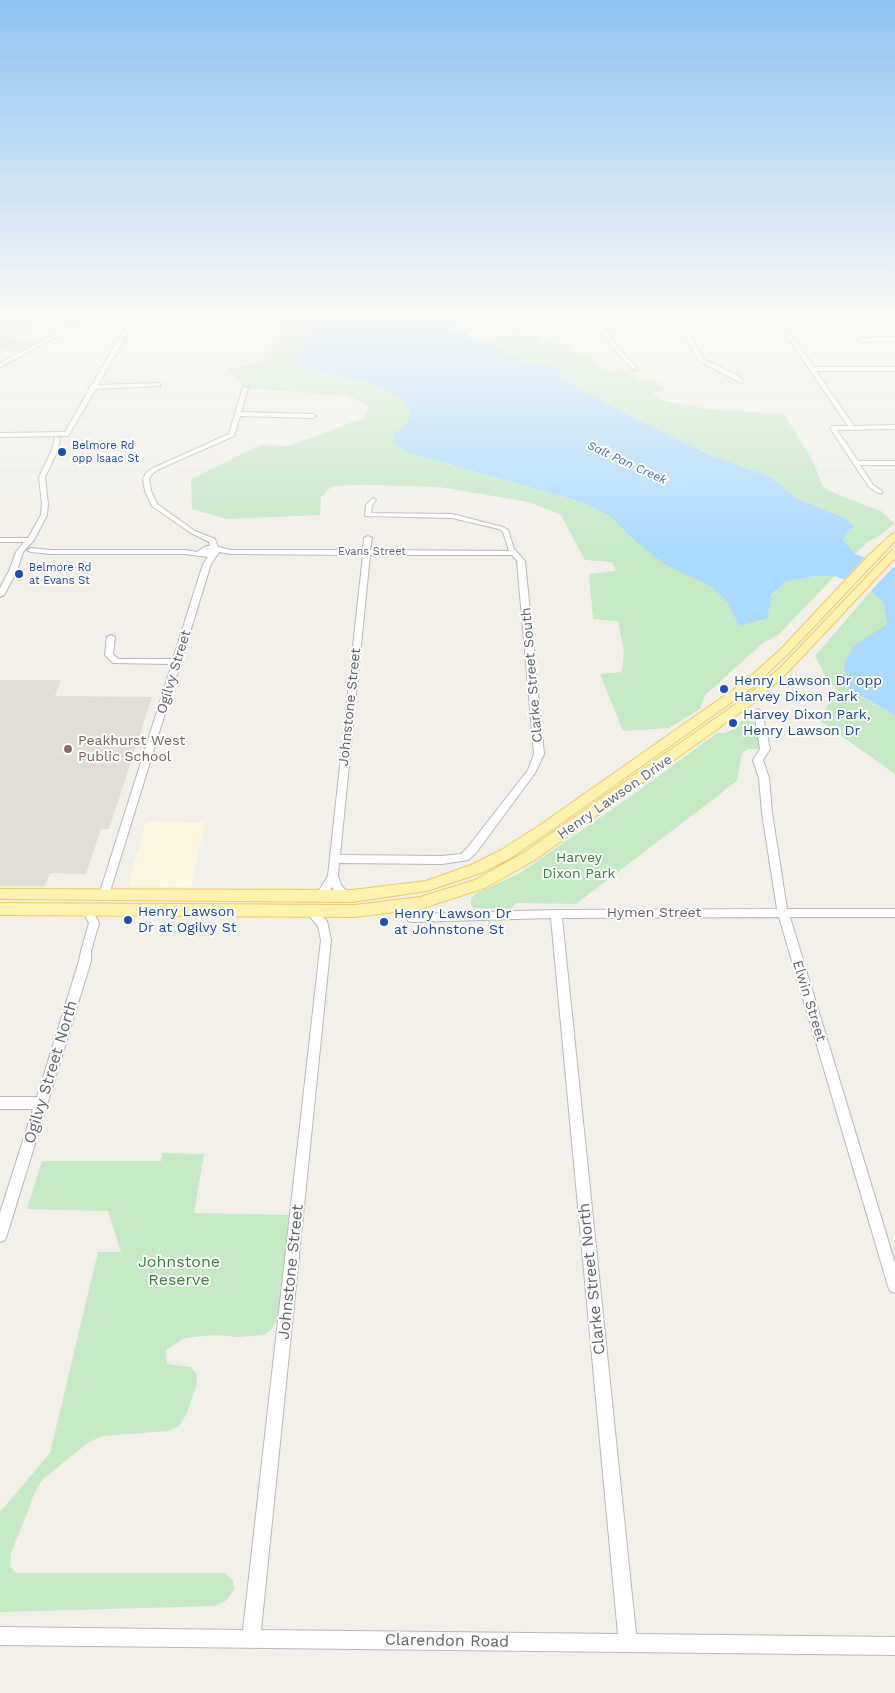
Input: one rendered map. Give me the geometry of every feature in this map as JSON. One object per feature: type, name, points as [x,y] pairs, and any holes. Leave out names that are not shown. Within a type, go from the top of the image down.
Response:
[{"type":"main road","name":"Henry Lawson Drive","points":[[705,724],[794,641],[895,536]]},
{"type":"main road","name":"Henry Lawson Drive","points":[[0,909],[355,911],[403,906],[442,897],[485,881],[530,856],[705,724],[768,685],[894,553]]},
{"type":"main road","name":"Henry Lawson Drive","points":[[0,894],[346,896],[392,892],[426,886],[461,875],[492,862],[686,738]]},
{"type":"street","points":[[0,595],[13,571],[27,552],[30,540],[44,512],[42,477],[61,436],[70,429],[89,392]]},
{"type":"street","points":[[214,552],[212,541],[201,536],[154,505],[148,491],[146,479],[148,474],[155,469],[232,435],[244,392]]},
{"type":"street","points":[[828,392],[852,428]]},
{"type":"street","points":[[238,414],[313,416]]},
{"type":"street","points":[[880,492],[871,486],[833,428],[895,427]]},
{"type":"street","points":[[0,435],[61,436]]},
{"type":"street","points":[[856,463],[895,463]]},
{"type":"street","name":"Clarke Street South","points":[[334,859],[452,860],[464,857],[472,850],[535,766],[539,747],[522,561],[510,546],[507,533],[501,528],[452,516],[367,514],[369,505],[374,500]]},
{"type":"street","points":[[201,536],[206,544],[204,552],[207,564]]},
{"type":"street","name":"Johnstone Street","points":[[320,896],[333,876],[368,538]]},
{"type":"street","points":[[0,540],[30,540]]},
{"type":"street","points":[[27,552],[204,552]]},
{"type":"street","name":"Evans Street","points":[[204,552],[514,553]]},
{"type":"street","name":"Ogilvy Street","points":[[104,895],[207,564],[214,552]]},
{"type":"street","points":[[111,637],[109,654],[116,661],[177,662]]},
{"type":"street","name":"Elwin Street","points":[[758,712],[765,749],[758,760],[763,772],[768,823],[782,912],[895,1286]]},
{"type":"street","points":[[333,876],[337,888],[346,896]]},
{"type":"street","name":"Ogilvy Street North","points":[[0,1235],[85,962],[94,923],[93,917],[87,910]]},
{"type":"street","name":"Johnstone Street","points":[[251,1638],[326,940],[323,924],[310,911]]},
{"type":"street","name":"Hymen Street","points":[[412,918],[556,914],[895,913]]},
{"type":"street","name":"Clarke Street North","points":[[556,914],[628,1644]]},
{"type":"street","points":[[0,1103],[42,1103]]},
{"type":"street","name":"Clarendon Road","points":[[0,1636],[895,1646]]},
{"type":"shaded area","name":"Peakhurst West Public School","points":[[0,680],[61,680],[55,696],[152,697],[109,829],[101,829],[86,874],[50,873],[45,886],[0,886]]},
{"type":"shaded area","points":[[146,822],[205,823],[191,887],[128,886]]},
{"type":"green space","points":[[296,392],[389,392],[399,396],[409,408],[409,421],[394,444],[406,452],[582,502],[611,517],[633,539],[665,564],[710,586],[727,602],[739,626],[787,581],[816,576],[835,576],[778,635],[763,643],[705,695],[700,709],[669,728],[623,731],[600,674],[622,672],[624,651],[618,621],[593,619],[589,574],[616,571],[612,562],[585,560],[561,515],[529,502],[439,487],[367,485],[332,486],[321,497],[320,515],[227,519],[192,509],[191,479],[260,445],[289,446],[364,418],[369,406],[347,396]]},
{"type":"green space","points":[[586,392],[657,392],[653,393],[661,400],[707,409],[784,414],[814,463],[823,487],[881,511],[894,523],[883,533],[865,544],[855,554],[842,540],[847,531],[847,519],[794,497],[773,478],[710,455],[634,418]]},
{"type":"green space","points":[[871,591],[884,603],[887,625],[853,646],[848,690],[895,715],[895,774],[819,720],[828,705],[841,693],[827,680],[815,656]]},
{"type":"green space","name":"Harvey Dixon Park","points":[[744,717],[753,721],[759,743],[758,749],[748,749],[742,753],[737,781],[576,904],[516,903],[511,909],[473,908],[471,899],[475,894],[520,873],[634,794],[717,733],[725,733],[738,727]]},
{"type":"green space","name":"Johnstone Reserve","points":[[162,1153],[204,1154],[194,1213],[289,1215],[277,1320],[272,1329],[263,1335],[239,1337],[215,1335],[184,1338],[166,1350],[167,1364],[191,1367],[196,1373],[197,1384],[186,1415],[179,1426],[168,1431],[102,1436],[89,1442],[43,1479],[36,1490],[11,1553],[10,1566],[16,1573],[225,1573],[233,1580],[234,1589],[227,1600],[215,1606],[0,1612],[0,1512],[50,1453],[98,1252],[121,1252],[108,1211],[27,1209],[42,1161],[161,1161]]},
{"type":"water","name":"Salt Pan Creek","points":[[389,392],[586,392],[634,418],[710,455],[773,478],[794,497],[847,519],[854,527],[847,531],[843,540],[855,554],[895,568],[895,715],[848,689],[844,666],[853,646],[887,624],[884,603],[871,591],[835,576],[816,576],[787,581],[771,595],[768,618],[739,626],[727,602],[710,586],[664,564],[633,539],[611,517],[582,502],[406,452],[394,444],[395,432],[402,429],[409,421],[409,408],[399,396]]},
{"type":"pier","points":[[866,556],[895,565],[869,593],[842,582]]},
{"type":"place","name":"Belmore Rd opp Isaac St","points":[[62,452]]},
{"type":"place","name":"Belmore Rd at Evans St","points":[[19,574]]},
{"type":"place","name":"Henry Lawson Dr opp Harvey Dixon Park","points":[[724,689]]},
{"type":"place","name":"Harvey Dixon Park, Henry Lawson Dr","points":[[733,723]]},
{"type":"place","name":"Peakhurst West Public School","points":[[68,749]]},
{"type":"place","name":"Henry Lawson Dr at Ogilvy St","points":[[128,920]]},
{"type":"place","name":"Henry Lawson Dr at Johnstone St","points":[[384,922]]}]
